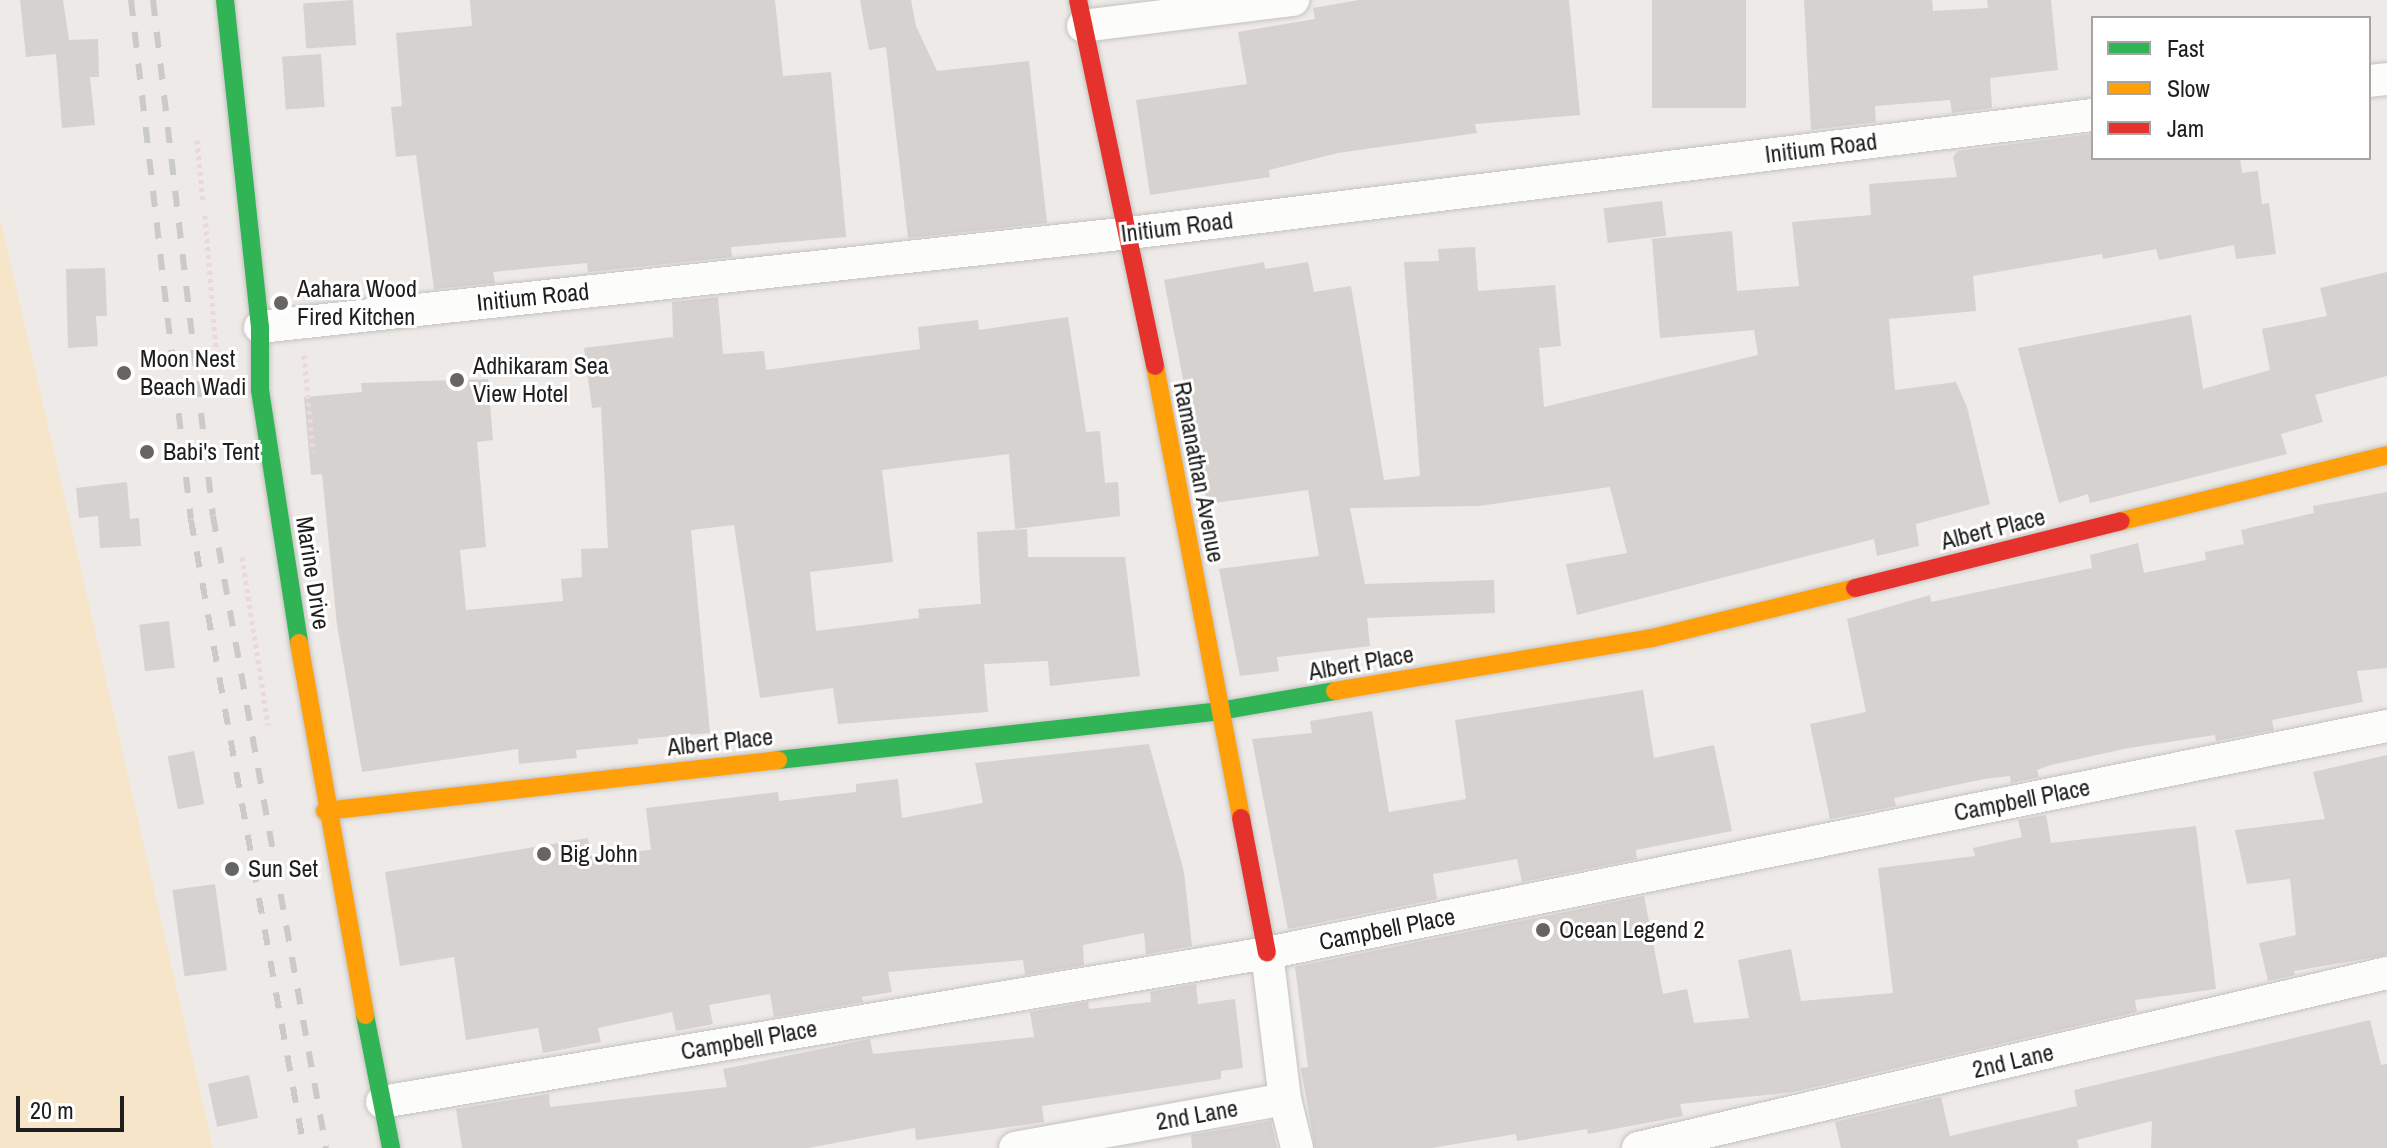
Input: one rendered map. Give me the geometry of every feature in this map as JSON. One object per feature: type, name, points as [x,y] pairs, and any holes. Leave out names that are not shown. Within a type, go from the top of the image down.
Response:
[{"type":"street","name":"Marine Drive","points":[[225,0],[260,327],[260,390],[325,811],[391,1148]]},
{"type":"street","points":[[1080,13],[1293,0]]},
{"type":"street","name":"Ramanathan Avenue","points":[[1080,13],[1130,233],[1267,953]]},
{"type":"street","name":"Initium Road","points":[[260,327],[1130,233],[2091,115]]},
{"type":"street","name":"Albert Place","points":[[325,811],[1219,711],[1652,638],[2387,455]]},
{"type":"street","name":"Campbell Place","points":[[382,1102],[1267,953],[2387,726]]},
{"type":"street","points":[[1267,953],[1285,1099],[1297,1148]]},
{"type":"street","name":"2nd Lane","points":[[1638,1148],[2387,973]]},
{"type":"street","name":"2nd Lane","points":[[1015,1148],[1285,1099]]},
{"type":"path","points":[[196,125],[220,377]]},
{"type":"path","points":[[300,323],[314,462]]},
{"type":"sand","points":[[0,218],[63,491],[213,1148],[0,1148]]},
{"type":"building","points":[[20,0],[63,0],[69,40],[98,39],[99,77],[90,77],[95,125],[62,128],[56,54],[26,57]]},
{"type":"building","points":[[353,0],[356,45],[306,48],[303,3]]},
{"type":"building","points":[[470,0],[775,0],[783,76],[831,72],[846,237],[731,247],[732,257],[588,272],[587,263],[493,272],[495,283],[434,289],[416,155],[396,157],[391,107],[402,106],[396,33],[472,26]]},
{"type":"building","points":[[860,0],[911,0],[916,26],[937,71],[1029,61],[1047,223],[908,238],[886,47],[869,50]]},
{"type":"building","points":[[1359,0],[1569,0],[1580,115],[1475,124],[1477,133],[1338,153],[1269,170],[1270,177],[1150,195],[1136,100],[1247,84],[1238,32],[1315,19],[1313,8]]},
{"type":"building","points":[[1652,0],[1746,0],[1746,108],[1652,108]]},
{"type":"building","points":[[1804,0],[1932,0],[1933,11],[1988,8],[1987,0],[2051,0],[2058,70],[1990,78],[1992,108],[1952,113],[1950,100],[1875,106],[1876,122],[1811,130]]},
{"type":"building","points":[[321,54],[325,107],[286,110],[282,57]]},
{"type":"building","points":[[2091,134],[2091,160],[2240,160],[2242,173],[2258,171],[2262,204],[2269,203],[2276,254],[2236,259],[2234,245],[2159,260],[2156,249],[2103,259],[2102,254],[1973,276],[1976,311],[1889,319],[1895,390],[1956,382],[1967,407],[1990,504],[1916,524],[1919,546],[1877,556],[1874,539],[1577,615],[1566,564],[1627,553],[1610,487],[1479,506],[1350,508],[1365,584],[1494,580],[1495,613],[1367,618],[1370,646],[1277,657],[1279,671],[1240,676],[1219,569],[1319,556],[1308,490],[1207,504],[1164,280],[1264,262],[1265,269],[1308,262],[1314,292],[1351,286],[1384,480],[1420,476],[1404,262],[1439,261],[1438,249],[1475,247],[1478,291],[1555,285],[1561,346],[1539,348],[1544,407],[1758,355],[1754,330],[1660,338],[1652,239],[1732,231],[1737,291],[1799,286],[1792,222],[1871,215],[1869,184],[1957,177],[1953,157],[1958,151]]},
{"type":"building","points":[[1662,201],[1666,236],[1608,243],[1603,208]]},
{"type":"building","points":[[105,268],[107,316],[96,316],[98,346],[68,348],[66,269]]},
{"type":"building","points":[[2387,272],[2387,376],[2315,395],[2323,422],[2281,434],[2287,454],[2090,503],[2088,494],[2059,503],[2018,348],[2191,315],[2203,389],[2270,370],[2262,329],[2327,316],[2320,288]]},
{"type":"building","points":[[718,297],[723,354],[764,351],[766,370],[920,349],[918,327],[978,320],[979,330],[1068,317],[1086,432],[1100,431],[1105,483],[1118,482],[1120,516],[1015,529],[1009,454],[882,470],[893,562],[810,572],[816,631],[919,618],[918,609],[981,604],[977,532],[1027,529],[1028,557],[1125,557],[1140,676],[1050,686],[1048,661],[984,664],[988,712],[838,724],[833,688],[760,698],[734,525],[691,530],[710,733],[638,739],[638,744],[576,750],[577,758],[519,764],[518,749],[362,772],[337,625],[322,474],[311,475],[304,397],[362,392],[361,383],[488,379],[493,440],[477,442],[486,547],[460,550],[466,610],[563,601],[561,579],[582,577],[581,549],[608,548],[601,407],[592,408],[584,348],[673,337],[672,302]]},
{"type":"building","points":[[127,482],[130,519],[139,518],[141,546],[100,548],[98,516],[79,518],[76,488]]},
{"type":"building","points":[[2387,492],[2387,668],[2357,671],[2363,702],[2272,720],[2274,730],[2216,741],[2215,735],[2129,748],[2051,765],[2037,770],[2039,777],[2011,783],[2010,776],[1984,779],[1894,798],[1896,806],[1830,819],[1810,724],[1866,712],[1847,619],[1930,595],[1931,602],[2092,568],[2090,555],[2138,543],[2144,573],[2206,560],[2205,552],[2244,544],[2241,530],[2314,513],[2313,506]]},
{"type":"building","points":[[169,621],[175,668],[145,671],[139,625]]},
{"type":"building","points":[[1643,690],[1654,758],[1714,745],[1732,831],[1636,850],[1637,859],[1522,882],[1517,859],[1433,874],[1437,899],[1288,929],[1252,739],[1312,733],[1310,721],[1372,711],[1389,812],[1466,799],[1455,720]]},
{"type":"building","points":[[1149,744],[1184,872],[1192,946],[1146,954],[1144,933],[1083,945],[1084,965],[1025,975],[1023,960],[888,972],[892,992],[862,997],[863,1002],[774,1017],[770,994],[709,1005],[713,1024],[676,1031],[672,1012],[598,1028],[601,1042],[543,1053],[538,1028],[466,1040],[454,957],[400,966],[385,872],[588,838],[591,856],[651,850],[646,808],[778,792],[779,801],[856,792],[856,784],[898,779],[902,818],[983,803],[975,763]]},
{"type":"building","points":[[194,751],[204,804],[178,809],[167,756]]},
{"type":"building","points":[[2387,755],[2387,955],[2294,971],[2295,975],[2268,981],[2259,943],[2296,935],[2290,879],[2247,884],[2235,830],[2325,819],[2313,772]]},
{"type":"building","points":[[2046,815],[2051,843],[2196,826],[2216,989],[2135,1000],[2137,1012],[1793,1092],[1680,1104],[1683,1116],[1588,1134],[1587,1129],[1517,1141],[1516,1134],[1431,1148],[1315,1148],[1301,1068],[1308,1067],[1295,967],[1644,896],[1663,994],[1687,989],[1694,1023],[1749,1018],[1738,960],[1791,949],[1801,1001],[1893,993],[1878,868],[1975,856],[1973,848],[2022,837],[2018,820]]},
{"type":"building","points":[[215,884],[227,970],[185,976],[172,890]]},
{"type":"building","points":[[1196,984],[1198,1004],[1235,999],[1243,1068],[1221,1071],[1221,1079],[1042,1106],[1044,1122],[916,1140],[915,1128],[808,1148],[462,1148],[456,1109],[549,1094],[550,1107],[727,1087],[723,1069],[870,1039],[873,1054],[1034,1037],[1030,1012],[1088,1002],[1089,1009],[1151,1002],[1150,992]]},
{"type":"building","points":[[2370,1020],[2381,1065],[2387,1064],[2387,1148],[2151,1148],[2152,1121],[2077,1140],[2079,1148],[1841,1148],[1835,1122],[1941,1097],[1950,1136],[2077,1106],[2074,1090]]},
{"type":"building","points":[[249,1075],[258,1118],[217,1127],[208,1084]]},
{"type":"building","points":[[1271,1121],[1277,1148],[1192,1148],[1191,1135]]},
{"type":"railway","points":[[131,0],[191,520],[304,1148]]},
{"type":"railway","points":[[153,0],[213,516],[326,1148]]},
{"type":"traffic: fast","points":[[225,0],[260,327],[260,390],[299,643]]},
{"type":"traffic: fast","points":[[778,760],[1219,711],[1335,691]]},
{"type":"traffic: fast","points":[[365,1015],[391,1148]]},
{"type":"traffic: slow","points":[[1155,366],[1241,818]]},
{"type":"traffic: slow","points":[[2121,521],[2387,455]]},
{"type":"traffic: slow","points":[[1335,691],[1652,638],[1855,588]]},
{"type":"traffic: slow","points":[[299,643],[365,1015]]},
{"type":"traffic: slow","points":[[325,811],[778,760]]},
{"type":"traffic: jam","points":[[1078,0],[1155,366]]},
{"type":"traffic: jam","points":[[1855,588],[2121,521]]},
{"type":"traffic: jam","points":[[1241,818],[1267,953]]},
{"type":"place","name":"Aahara Wood Fired Kitchen","points":[[281,303]]},
{"type":"place","name":"Moon Nest Beach Wadi","points":[[124,373]]},
{"type":"place","name":"Adhikaram Sea View Hotel","points":[[457,380]]},
{"type":"place","name":"Babi's Tent","points":[[147,452]]},
{"type":"place","name":"Big John","points":[[544,854]]},
{"type":"place","name":"Sun Set","points":[[232,869]]},
{"type":"place","name":"Ocean Legend 2","points":[[1543,930]]}]
